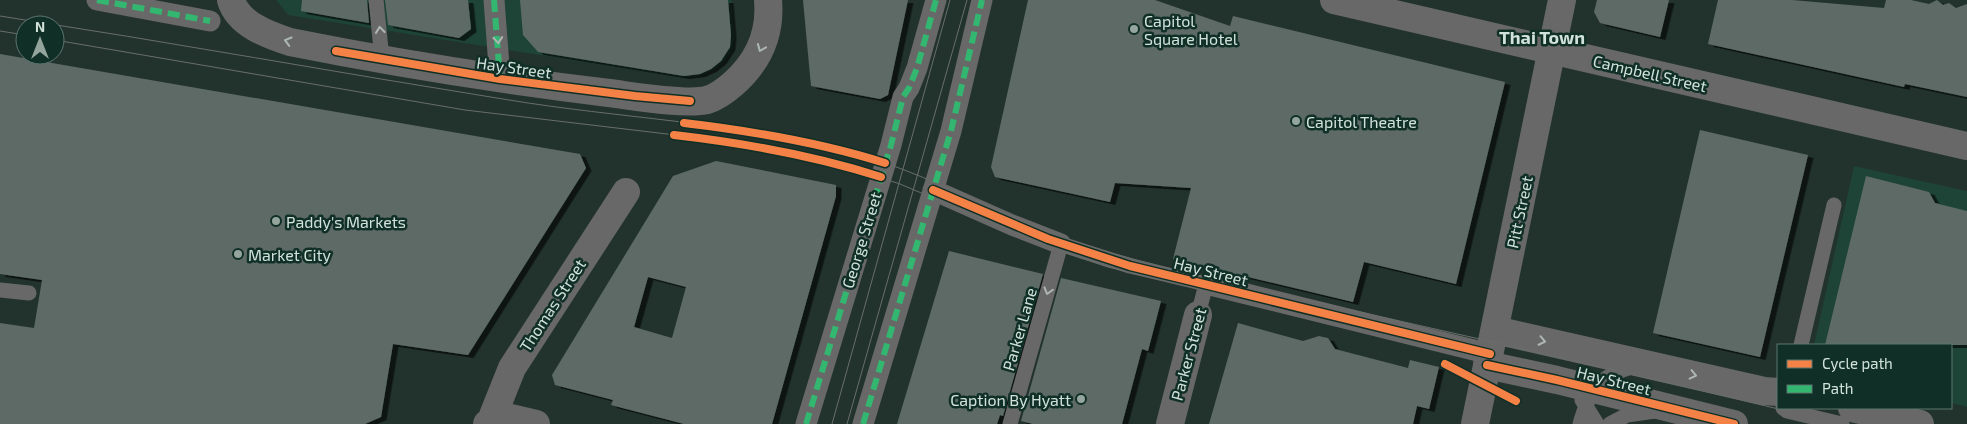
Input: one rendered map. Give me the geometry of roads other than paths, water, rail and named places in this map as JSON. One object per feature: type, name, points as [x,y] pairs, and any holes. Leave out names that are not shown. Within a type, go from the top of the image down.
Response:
[{"type":"street","points":[[97,0],[210,21]]},
{"type":"street","name":"Hay Street","points":[[231,0],[240,14],[261,31],[290,42],[500,80],[690,101],[706,100],[716,96],[735,82],[750,65],[762,46],[766,34],[768,0]]},
{"type":"street","points":[[494,0],[500,80]]},
{"type":"street","name":"George Street","points":[[806,424],[891,145],[902,97],[909,88],[917,68],[936,0]]},
{"type":"street","points":[[863,424],[951,132],[982,0]]},
{"type":"street","name":"Campbell Street","points":[[1334,0],[1967,146]]},
{"type":"street","name":"Pitt Street","points":[[1475,424],[1562,0]]},
{"type":"street","name":"Hay Street","points":[[933,190],[1012,225],[1061,244]]},
{"type":"street","name":"Thomas Street","points":[[489,423],[512,368],[626,192]]},
{"type":"street","name":"Hay Street","points":[[1206,284],[1491,350],[1645,364],[1776,399]]},
{"type":"street","name":"Parker Street","points":[[1170,424],[1198,316]]},
{"type":"street","name":"Hay Street","points":[[1491,350],[1590,396],[1674,410],[1734,424]]},
{"type":"street","points":[[1856,409],[1920,424]]},
{"type":"street","points":[[489,423],[510,417],[536,424]]},
{"type":"lane","points":[[376,0],[382,59]]},
{"type":"lane","points":[[1801,344],[1834,205]]},
{"type":"lane","name":"Hay Street","points":[[1061,244],[1130,266],[1206,284]]},
{"type":"lane","name":"Parker Lane","points":[[1010,424],[1061,244]]},
{"type":"lane","name":"Parker Street","points":[[1198,316],[1206,284]]},
{"type":"lane","points":[[0,290],[29,293]]},
{"type":"lane","points":[[1580,424],[1590,396],[1604,379],[1619,371],[1645,364]]},
{"type":"lane","points":[[1590,396],[1597,424]]},
{"type":"lane","points":[[1785,409],[1842,424]]},
{"type":"lane","points":[[1610,424],[1638,413],[1674,410]]},
{"type":"tram line","points":[[832,424],[950,0]]},
{"type":"tram line","points":[[847,424],[967,0]]},
{"type":"tram line","points":[[0,16],[509,100],[756,132],[838,149],[906,171],[1037,227],[1104,251],[1208,278],[1534,351],[1777,409]]},
{"type":"tram line","points":[[0,31],[15,33]]},
{"type":"tram line","points":[[65,42],[465,110],[726,141],[790,152],[855,169],[900,184],[1059,251],[1108,267],[1489,357],[1533,370],[1557,380]]},
{"type":"tram line","points":[[1779,409],[1787,411]]},
{"type":"place","name":"Capitol Square Hotel","points":[[1134,29]]},
{"type":"place","name":"Capitol Theatre","points":[[1296,121]]},
{"type":"place","name":"Paddy's Markets","points":[[276,221]]},
{"type":"place","name":"Market City","points":[[238,254]]},
{"type":"place","name":"Caption By Hyatt","points":[[1081,399]]},
{"type":"district","name":"Thai Town","points":[[1542,37]]}]
